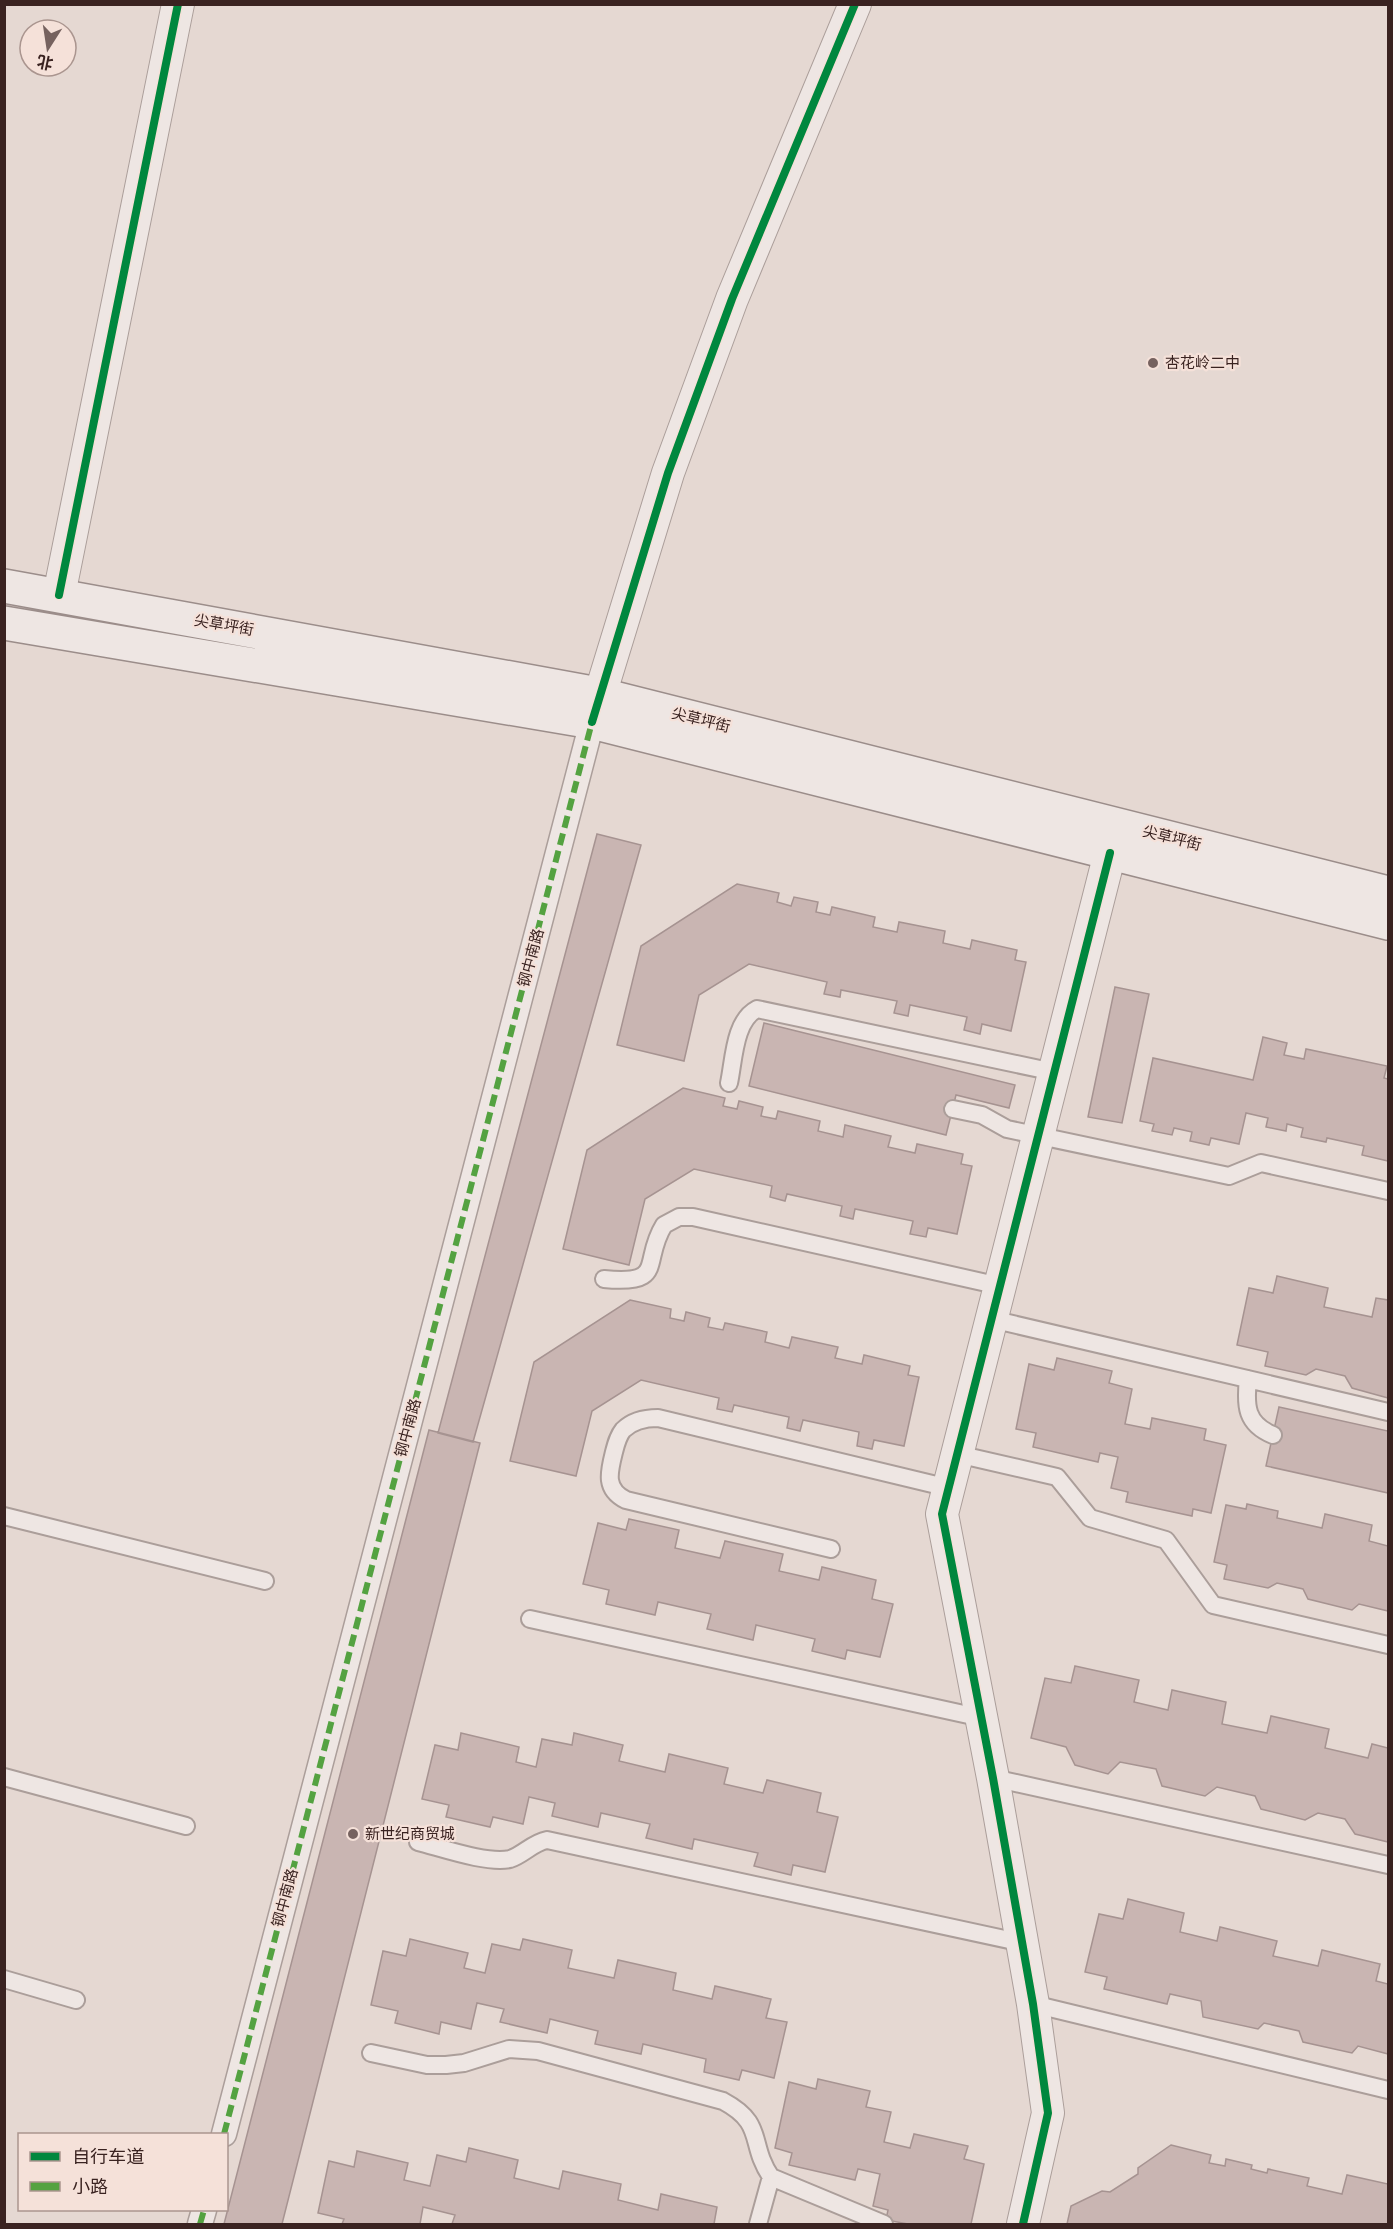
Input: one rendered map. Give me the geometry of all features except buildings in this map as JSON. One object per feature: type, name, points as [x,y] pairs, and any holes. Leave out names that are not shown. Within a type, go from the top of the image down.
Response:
[{"type":"main road","name":"尖草坪街","points":[[4,586],[59,595],[595,708],[1389,893]]},
{"type":"main road","name":"尖草坪街","points":[[4,623],[595,708],[1110,853],[1389,923]]},
{"type":"street","points":[[59,595],[178,4]]},
{"type":"street","points":[[595,708],[668,473],[728,310],[855,4]]},
{"type":"street","name":"钢中南路","points":[[224,2133],[595,708]]},
{"type":"street","points":[[1023,2224],[1048,2113],[1023,1943],[942,1514],[1110,853]]},
{"type":"lane","points":[[729,1083],[742,1023],[745,1017],[757,1010],[1054,1072]]},
{"type":"lane","points":[[953,1109],[982,1115],[1007,1129],[1229,1176],[1262,1163],[1389,1191]]},
{"type":"lane","points":[[604,1279],[629,1281],[644,1275],[652,1263],[664,1225],[680,1217],[693,1217],[1000,1286]]},
{"type":"lane","points":[[992,1318],[1389,1412]]},
{"type":"lane","points":[[1248,1379],[1247,1406],[1251,1419],[1259,1429],[1273,1435]]},
{"type":"lane","points":[[831,1549],[626,1500],[613,1490],[609,1482],[608,1473],[617,1440],[624,1429],[633,1423],[645,1418],[658,1418],[949,1488]]},
{"type":"lane","points":[[957,1454],[1057,1477],[1090,1518],[1166,1540],[1213,1605],[1389,1645]]},
{"type":"lane","points":[[4,1516],[265,1581]]},
{"type":"lane","points":[[530,1619],[982,1718]]},
{"type":"lane","points":[[4,1777],[186,1826]]},
{"type":"lane","points":[[993,1778],[1389,1865]]},
{"type":"lane","points":[[418,1842],[499,1861],[514,1858],[536,1842],[547,1840],[1023,1943]]},
{"type":"lane","points":[[4,1979],[76,2000]]},
{"type":"lane","points":[[1033,2004],[1389,2090]]},
{"type":"lane","points":[[370,2053],[436,2065],[464,2063],[508,2049],[538,2051],[723,2101],[741,2111],[751,2123],[762,2164],[771,2177],[884,2224]]},
{"type":"lane","points":[[758,2224],[771,2177]]},
{"type":"marked path","points":[[224,2133],[592,722]]},
{"type":"marked path","points":[[200,2224],[204,2211]]},
{"type":"cycle path","points":[[59,595],[178,4]]},
{"type":"cycle path","points":[[592,722],[668,473],[732,299],[855,4]]},
{"type":"cycle path","points":[[1023,2224],[1048,2113],[1033,2004],[993,1778],[942,1514],[1110,853]]},
{"type":"place","name":"杏花岭二中","points":[[1153,363]]},
{"type":"place","name":"新世纪商贸城","points":[[353,1834]]}]
